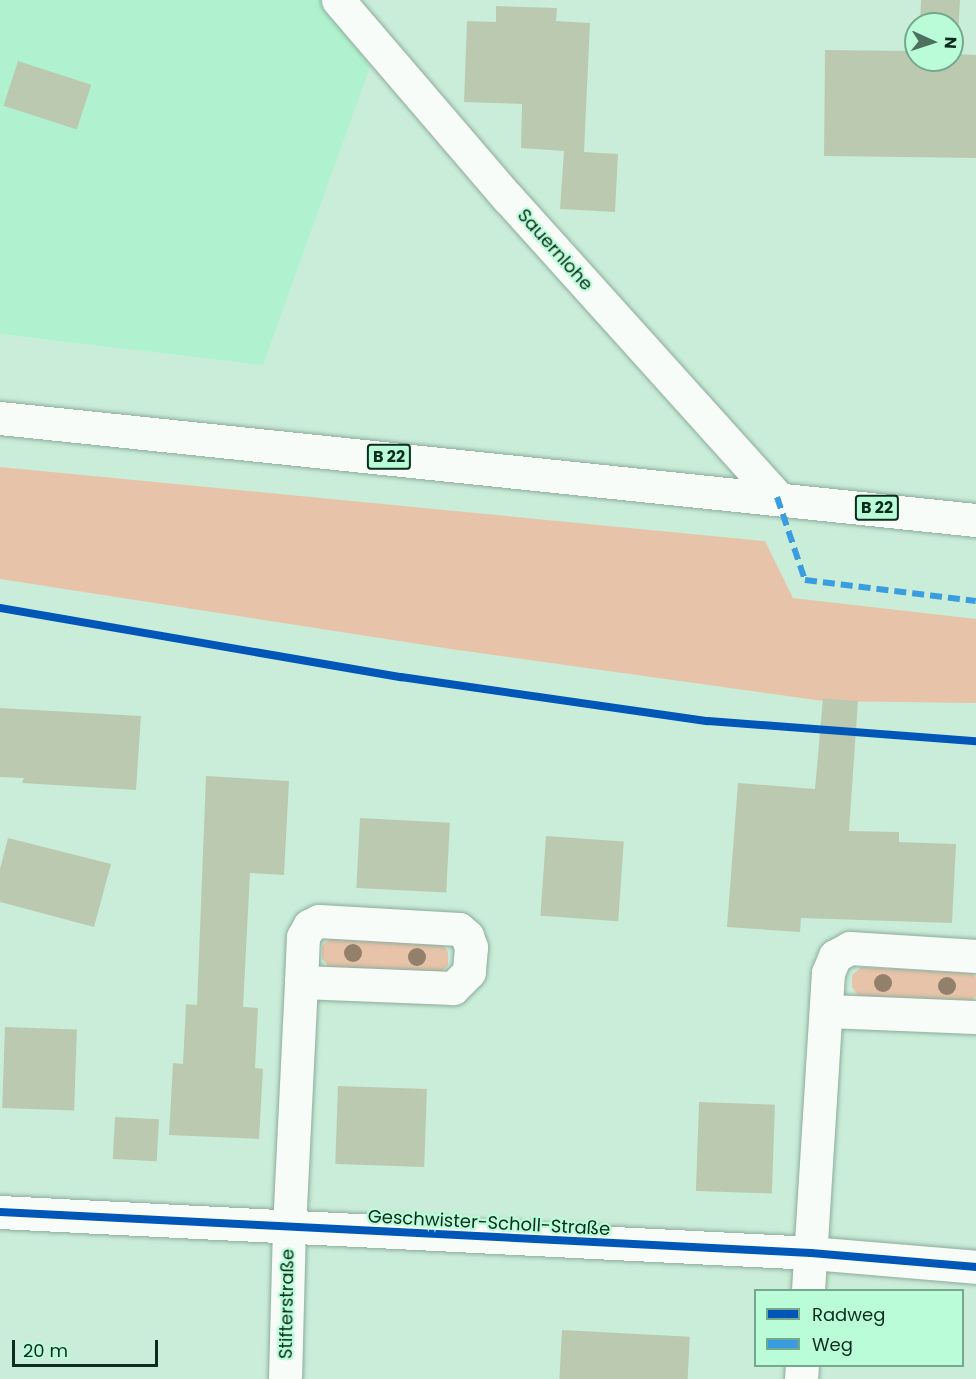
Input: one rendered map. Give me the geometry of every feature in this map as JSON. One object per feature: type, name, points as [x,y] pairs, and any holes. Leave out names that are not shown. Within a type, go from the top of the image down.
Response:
[{"type":"street","name":"Sauernlohe","points":[[338,0],[508,198],[777,497]]},
{"type":"street","name":"B 22","points":[[0,418],[777,497],[976,520]]},
{"type":"street","points":[[289,1228],[303,937],[309,926],[319,921],[459,929],[467,936],[471,947],[469,972],[453,988],[301,982]]},
{"type":"street","points":[[808,1289],[828,973],[835,956],[849,948],[976,956]]},
{"type":"street","points":[[826,1011],[976,1017]]},
{"type":"street","name":"Geschwister-Scholl-Straße","points":[[0,1212],[811,1253],[976,1267]]},
{"type":"street","name":"Stifterstraße","points":[[285,1379],[289,1228]]},
{"type":"shaded area","points":[[0,0],[323,0],[370,67],[263,365],[0,334]]},
{"type":"shaded area","points":[[0,467],[765,541],[793,598],[976,619],[976,703],[823,701],[451,649],[0,579]]},
{"type":"shaded area","points":[[332,937],[442,943],[448,952],[448,965],[441,972],[329,967],[322,958],[322,946]]},
{"type":"shaded area","points":[[862,967],[972,973],[976,978],[976,996],[971,1001],[859,997],[852,987],[852,975]]},
{"type":"building","points":[[921,0],[960,0],[959,12],[920,12]]},
{"type":"building","points":[[496,6],[557,8],[556,21],[590,23],[584,152],[618,154],[615,212],[560,209],[564,151],[521,148],[522,104],[464,102],[467,21],[496,22]]},
{"type":"building","points":[[825,50],[904,51],[904,72],[964,72],[964,54],[976,55],[976,158],[824,156]]},
{"type":"building","points":[[18,61],[91,85],[77,129],[3,106]]},
{"type":"building","points":[[823,698],[858,701],[849,831],[899,832],[899,842],[956,844],[952,923],[801,918],[800,932],[727,927],[738,783],[815,789]]},
{"type":"building","points":[[0,708],[141,716],[136,790],[22,783],[24,778],[0,777]]},
{"type":"building","points":[[206,776],[289,781],[284,875],[250,873],[243,1007],[258,1008],[255,1068],[263,1069],[259,1139],[169,1135],[173,1063],[183,1064],[186,1004],[197,1005]]},
{"type":"building","points":[[360,818],[450,823],[446,893],[356,888]]},
{"type":"building","points":[[546,836],[624,841],[618,921],[540,916]]},
{"type":"building","points":[[8,838],[111,864],[94,927],[0,902],[0,869]]},
{"type":"building","points":[[5,1027],[77,1030],[74,1110],[2,1108]]},
{"type":"building","points":[[338,1086],[427,1089],[424,1167],[335,1164]]},
{"type":"building","points":[[699,1102],[775,1105],[772,1194],[696,1191]]},
{"type":"building","points":[[115,1117],[159,1119],[157,1161],[113,1159]]},
{"type":"building","points":[[562,1330],[690,1337],[688,1379],[559,1379]]},
{"type":"marked path","points":[[777,497],[805,580],[976,601]]},
{"type":"cycle path","points":[[0,608],[401,677],[708,721],[976,741]]},
{"type":"cycle path","points":[[0,1212],[811,1253],[976,1267]]}]
